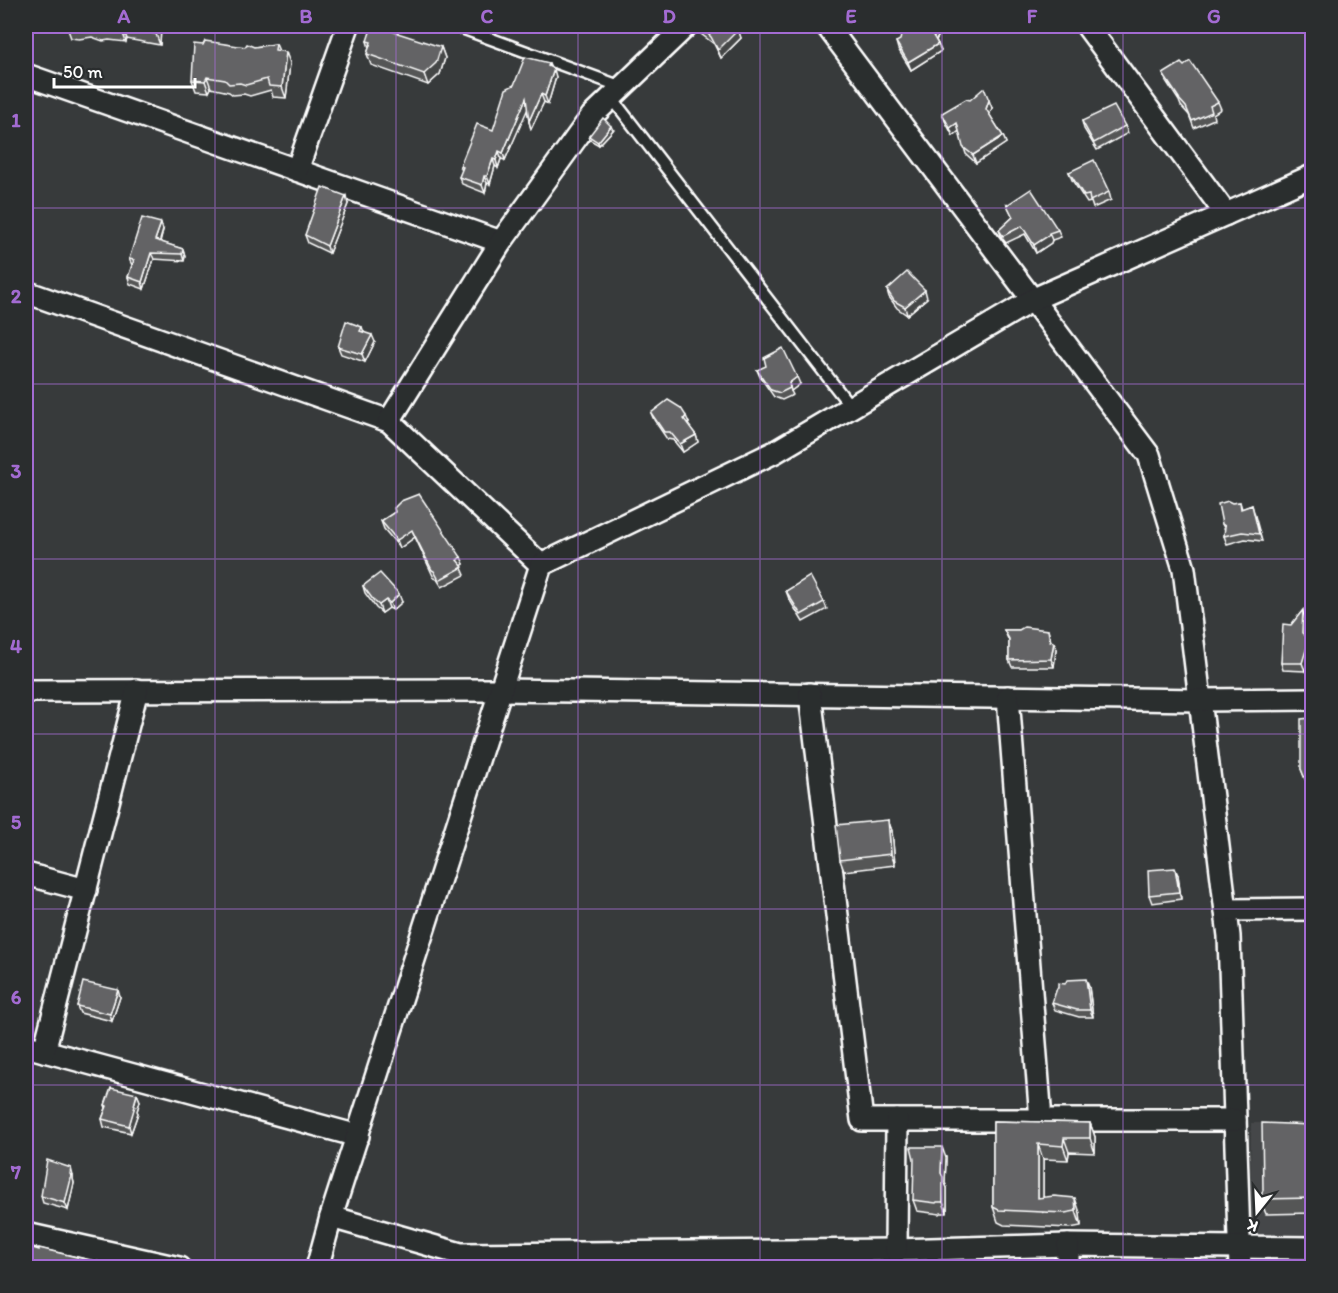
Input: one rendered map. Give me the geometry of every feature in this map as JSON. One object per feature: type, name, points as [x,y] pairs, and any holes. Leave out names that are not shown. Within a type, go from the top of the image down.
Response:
[{"type":"street","points":[[297,170],[348,26]]},
{"type":"street","points":[[389,421],[501,242],[592,116],[686,26]]},
{"type":"street","points":[[827,26],[1149,455],[1184,570],[1229,936],[1240,1268]]},
{"type":"street","points":[[1087,26],[1226,214]]},
{"type":"street","points":[[26,75],[501,242]]},
{"type":"street","points":[[317,1268],[357,1136],[542,565],[775,452],[1034,299],[1312,176]]},
{"type":"street","points":[[26,292],[389,421],[542,565]]},
{"type":"street","points":[[137,690],[86,890],[35,1049],[357,1136]]},
{"type":"street","points":[[26,691],[501,690],[1200,700],[1312,699]]},
{"type":"street","points":[[810,694],[862,1120],[1235,1120]]},
{"type":"street","points":[[1008,697],[1041,1120]]},
{"type":"street","points":[[26,874],[86,890]]},
{"type":"street","points":[[1226,910],[1312,909]]},
{"type":"street","points":[[896,1250],[897,1120]]},
{"type":"street","points":[[332,1217],[462,1254],[896,1250],[1068,1245],[1312,1248]]},
{"type":"street","points":[[26,1234],[179,1268]]},
{"type":"street","points":[[1068,1245],[1068,1268]]},
{"type":"lane","points":[[456,26],[617,92],[851,407]]},
{"type":"shaded area","points":[[1251,1123],[1312,1123],[1312,1267],[877,1268],[877,1264],[1249,1257]]},
{"type":"building","points":[[67,26],[88,26],[75,28]]},
{"type":"building","points":[[88,26],[157,26],[156,34],[123,28],[122,31],[99,30]]},
{"type":"building","points":[[372,26],[441,47],[436,63],[424,74],[367,54],[371,42],[367,41]]},
{"type":"building","points":[[699,26],[734,26],[738,30],[718,50],[711,37]]},
{"type":"building","points":[[913,26],[931,26],[935,30],[932,34],[938,44],[908,62],[896,42],[900,40],[902,32]]},
{"type":"building","points":[[205,41],[245,47],[247,44],[254,47],[276,44],[275,50],[286,52],[282,87],[269,86],[267,79],[246,85],[229,84],[225,80],[207,77],[205,81],[192,80],[194,44],[203,45]]},
{"type":"building","points":[[525,57],[549,63],[548,66],[554,69],[545,96],[541,94],[529,121],[526,98],[503,153],[499,151],[496,160],[493,159],[482,185],[459,177],[463,167],[460,166],[477,124],[493,130],[506,89],[514,85]]},
{"type":"building","points":[[1190,61],[1218,102],[1210,106],[1212,112],[1192,121],[1186,107],[1163,74],[1181,63],[1184,66]]},
{"type":"building","points":[[984,88],[989,100],[986,109],[1003,136],[973,155],[963,147],[957,123],[950,128],[942,113],[966,99],[970,100]]},
{"type":"building","points":[[1114,106],[1125,126],[1094,143],[1082,121]]},
{"type":"building","points":[[603,118],[611,126],[598,142],[589,136]]},
{"type":"building","points":[[1094,160],[1109,192],[1090,201],[1089,195],[1084,196],[1069,172]]},
{"type":"building","points":[[322,187],[346,196],[327,246],[305,235]]},
{"type":"building","points":[[1031,189],[1058,230],[1049,233],[1034,245],[1022,226],[1003,236],[999,230],[1013,217],[1007,205]]},
{"type":"building","points":[[142,218],[161,223],[155,240],[183,249],[182,254],[151,253],[142,282],[128,277],[134,260],[129,259]]},
{"type":"building","points":[[907,272],[925,290],[905,307],[894,301],[887,290]]},
{"type":"building","points":[[346,321],[362,327],[360,331],[372,335],[362,354],[338,347]]},
{"type":"building","points":[[783,348],[797,377],[789,383],[790,388],[780,393],[771,390],[757,370],[766,366],[764,358]]},
{"type":"building","points":[[668,400],[681,408],[686,416],[684,419],[696,435],[680,444],[670,432],[664,432],[651,413]]},
{"type":"building","points":[[419,494],[461,557],[457,560],[463,567],[439,580],[412,530],[397,540],[381,521],[395,512],[394,508],[401,501]]},
{"type":"building","points":[[1228,501],[1240,502],[1241,509],[1252,505],[1259,534],[1242,532],[1224,536],[1225,526],[1222,524],[1218,504]]},
{"type":"building","points":[[380,573],[399,594],[390,603],[386,600],[379,605],[363,586]]},
{"type":"building","points":[[810,576],[824,602],[801,615],[786,591]]},
{"type":"building","points":[[1303,610],[1302,633],[1307,637],[1307,647],[1302,663],[1281,663],[1283,624],[1291,625]]},
{"type":"building","points":[[1024,627],[1048,630],[1050,641],[1054,642],[1051,659],[1009,660],[1009,639],[1004,630],[1019,630]]},
{"type":"building","points":[[1311,718],[1312,779],[1305,779],[1301,769],[1301,719]]},
{"type":"building","points":[[888,820],[891,854],[840,860],[836,825]]},
{"type":"building","points":[[1175,868],[1179,892],[1149,895],[1148,870]]},
{"type":"building","points":[[1086,979],[1090,1010],[1077,1010],[1052,1003],[1058,983],[1065,984],[1067,980]]},
{"type":"building","points":[[83,982],[118,990],[110,1014],[77,1006]]},
{"type":"building","points":[[111,1088],[137,1094],[129,1126],[102,1119]]},
{"type":"building","points":[[993,1121],[1090,1123],[1090,1138],[1064,1138],[1063,1146],[1038,1144],[1038,1198],[1054,1196],[1075,1198],[1076,1211],[1065,1213],[999,1210],[993,1207]]},
{"type":"building","points":[[1262,1123],[1312,1125],[1312,1198],[1260,1199],[1263,1190]]},
{"type":"building","points":[[911,1147],[942,1147],[943,1202],[913,1200],[914,1159]]},
{"type":"building","points":[[47,1160],[71,1168],[70,1174],[72,1175],[65,1203],[41,1196]]},
{"type":"building","points":[[26,1246],[93,1261],[115,1268],[26,1268]]},
{"type":"building","points":[[1152,1262],[1200,1264],[1200,1268],[1151,1268]]}]
